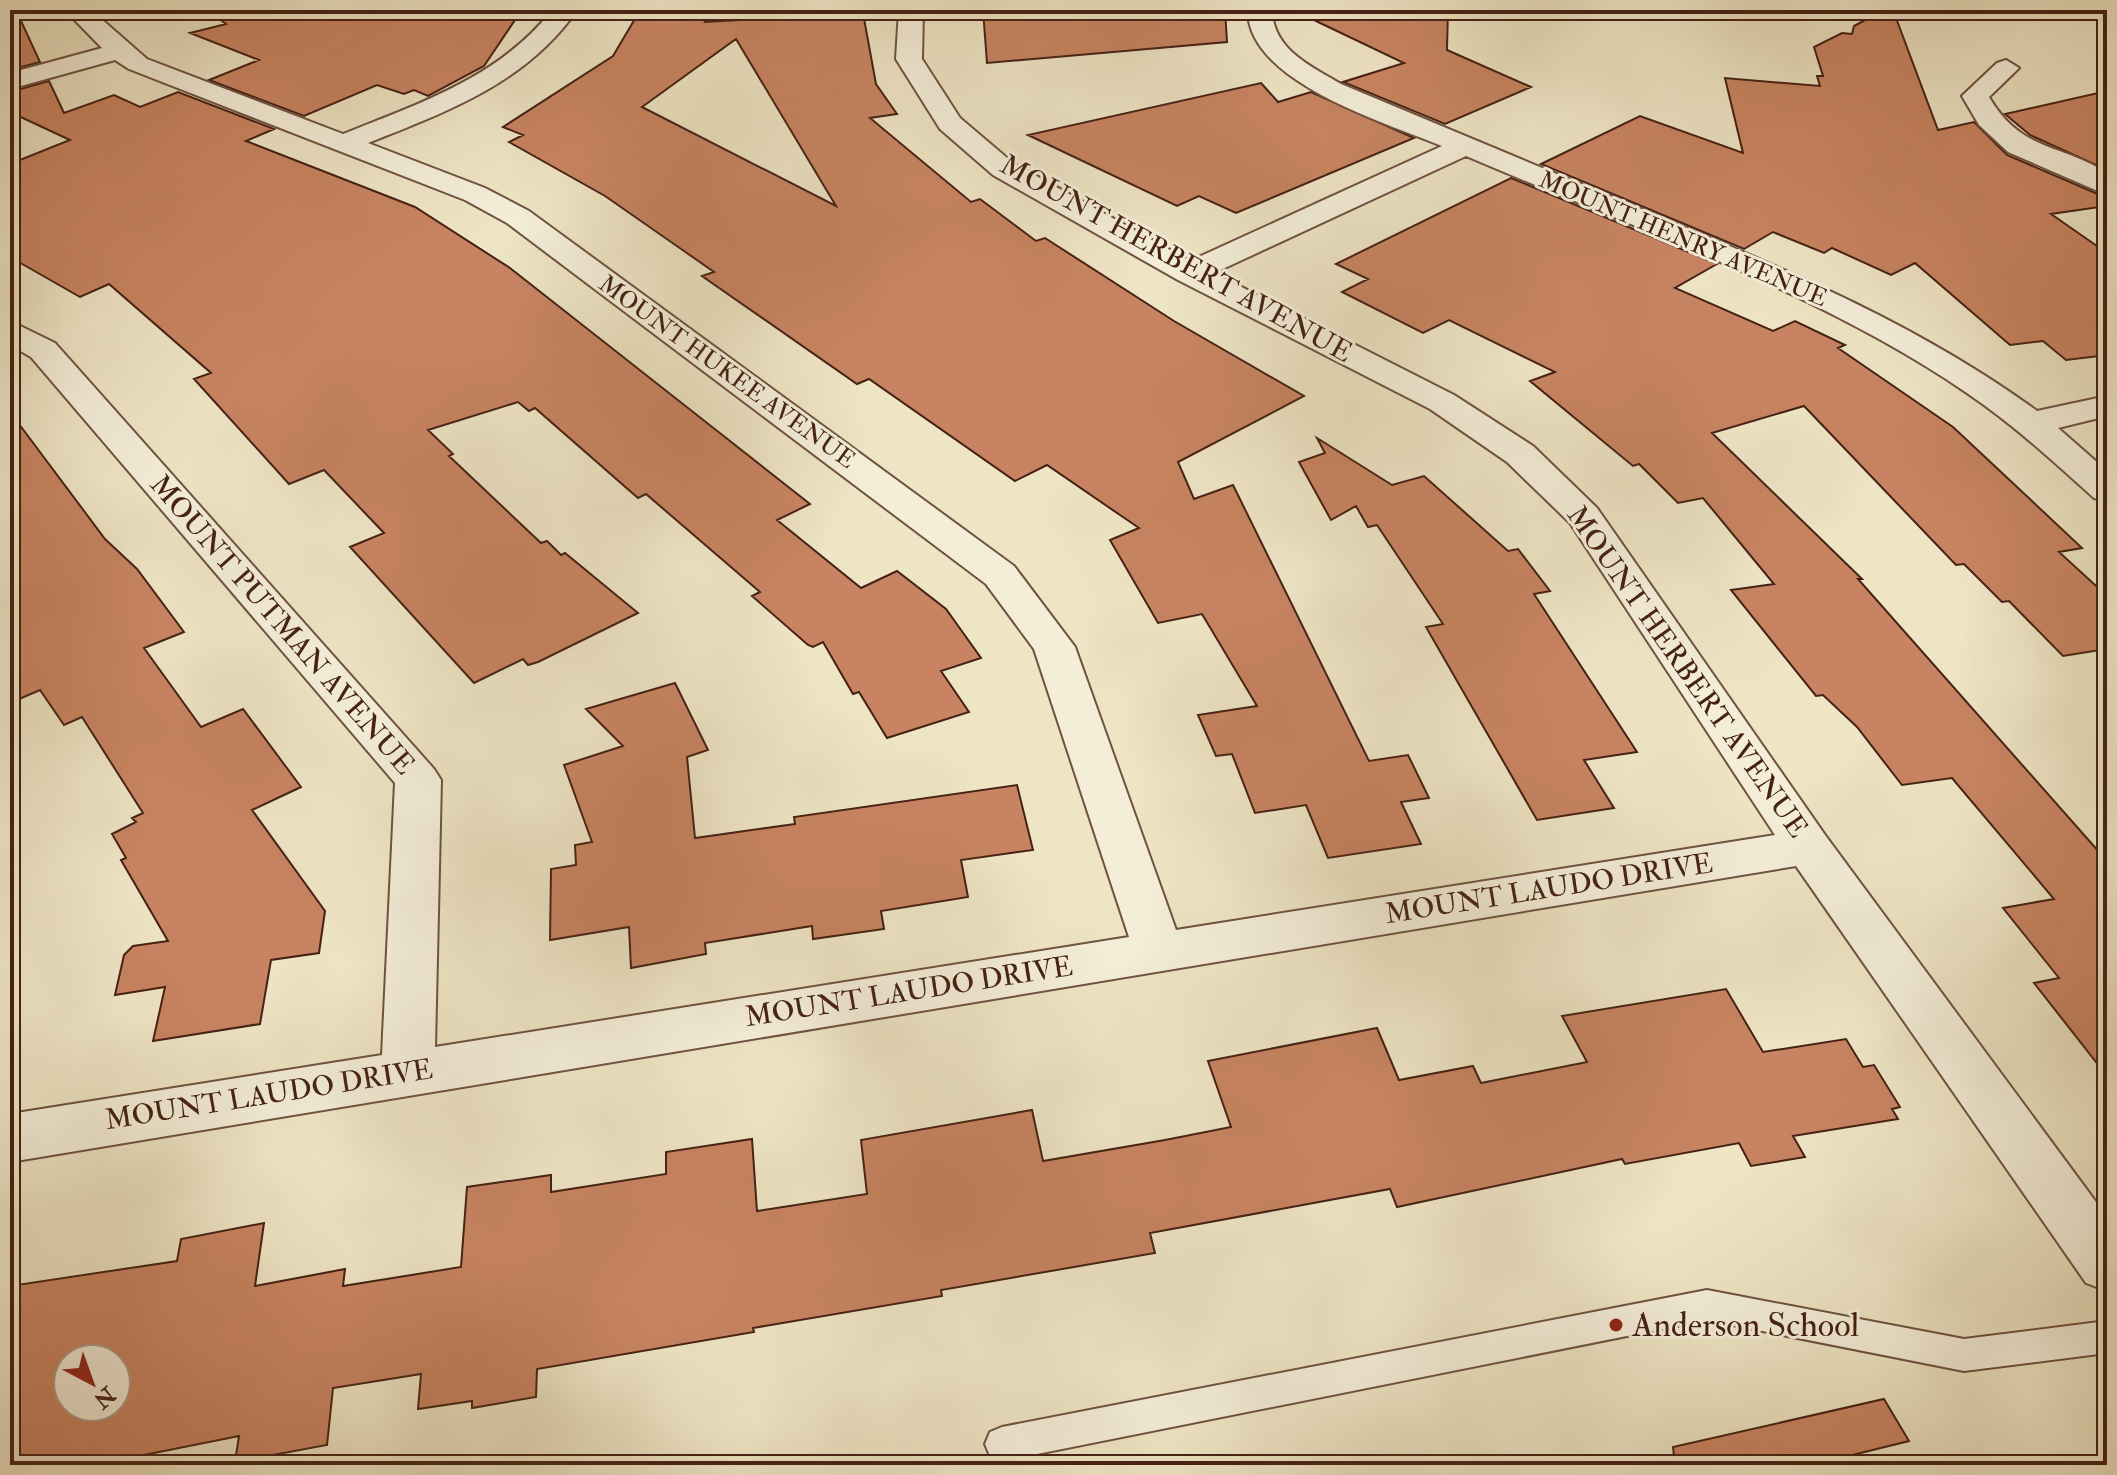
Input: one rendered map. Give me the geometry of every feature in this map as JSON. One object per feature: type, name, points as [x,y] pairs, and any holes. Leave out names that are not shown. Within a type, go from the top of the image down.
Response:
[{"type":"street","name":"MOUNT HUKEE AVENUE","points":[[77,10],[119,51],[138,64],[475,194],[518,217],[1000,575],[1054,647],[1159,951]]},
{"type":"street","points":[[344,143],[481,85],[523,56],[565,10]]},
{"type":"street","name":"MOUNT HERBERT AVENUE","points":[[911,10],[909,59],[950,123],[1003,169],[1189,273],[1442,402],[1520,454],[1584,516],[1808,847],[2107,1264]]},
{"type":"street","name":"MOUNT HENRY AVENUE","points":[[1260,10],[1265,36],[1285,61],[1332,90],[1779,278],[1865,319],[1978,384],[2031,423],[2107,490]]},
{"type":"street","points":[[10,81],[119,51]]},
{"type":"street","points":[[2006,68],[1975,96],[1988,123],[2013,145],[2107,186]]},
{"type":"street","points":[[1189,273],[1466,146]]},
{"type":"street","name":"MOUNT PUTMAN AVENUE","points":[[10,331],[43,350],[418,780],[408,1072]]},
{"type":"street","points":[[2031,423],[2107,406]]},
{"type":"street","name":"MOUNT LAUDO DRIVE","points":[[10,1138],[1808,847]]},
{"type":"lane","points":[[1002,1444],[1707,1305],[1964,1355],[2107,1337]]},
{"type":"building","points":[[10,10],[16,10],[40,62],[10,70]]},
{"type":"building","points":[[207,10],[512,10],[509,14],[519,14],[484,66],[428,96],[414,90],[404,94],[377,85],[304,116],[209,80],[259,60],[190,33],[226,24]]},
{"type":"building","points":[[983,10],[1225,10],[1227,42],[987,63]]},
{"type":"building","points":[[1293,10],[1448,10],[1447,50],[1531,87],[1445,124],[1343,82],[1404,63]]},
{"type":"building","points":[[1884,10],[1893,10],[1938,130],[1974,122],[2007,155],[2107,198],[2107,206],[2051,214],[2107,253],[2107,355],[2066,360],[2043,341],[2010,345],[1915,263],[1891,275],[1832,248],[1824,253],[1773,232],[1744,249],[1541,164],[1640,116],[1743,153],[1725,78],[1820,86],[1817,76],[1823,76],[1814,47],[1842,33],[1852,34],[1854,26]]},
{"type":"building","points":[[863,13],[876,84],[897,114],[870,118],[971,202],[980,199],[1036,241],[1045,238],[1174,321],[1304,396],[1178,462],[1194,499],[1233,485],[1369,761],[1408,755],[1429,798],[1401,802],[1421,844],[1328,858],[1306,805],[1255,813],[1232,754],[1216,756],[1198,715],[1257,706],[1202,614],[1158,623],[1110,540],[1139,528],[1047,465],[1015,481],[869,379],[857,384],[702,276],[714,272],[605,196],[509,142],[523,135],[503,127],[613,56],[636,17],[707,18],[705,22]],"holes":[[[736,39],[836,206],[642,107]]]},
{"type":"building","points":[[49,81],[64,113],[114,95],[140,107],[178,92],[274,129],[246,141],[415,207],[510,268],[810,504],[777,520],[861,588],[897,571],[946,609],[981,658],[941,671],[969,712],[887,738],[859,692],[853,694],[823,642],[813,647],[808,645],[752,596],[760,592],[646,494],[638,498],[535,408],[529,411],[518,402],[428,430],[453,454],[449,456],[541,543],[547,541],[561,555],[565,553],[638,613],[538,662],[528,665],[523,659],[474,683],[350,547],[384,533],[324,470],[289,484],[194,379],[211,373],[109,284],[80,297],[10,257],[10,164],[70,140],[10,112],[10,92]]},
{"type":"building","points":[[1261,83],[1278,102],[1311,92],[1414,138],[1236,213],[1199,196],[1177,206],[1028,135]]},
{"type":"building","points":[[2107,91],[2107,170],[2030,135],[2005,114]]},
{"type":"building","points":[[1511,178],[1717,264],[1675,288],[1773,331],[1795,321],[1845,345],[1838,348],[1953,427],[2082,548],[2059,552],[2107,596],[2107,649],[2063,656],[2009,601],[2002,602],[1964,564],[1956,565],[1804,406],[1712,433],[1862,579],[1858,579],[2107,861],[2107,1076],[2034,983],[2059,978],[2003,908],[2054,899],[1952,778],[1902,785],[1857,727],[1823,695],[1816,696],[1731,590],[1774,584],[1703,498],[1678,503],[1639,464],[1633,466],[1530,381],[1555,372],[1449,320],[1423,333],[1342,292],[1368,279],[1336,264]]},
{"type":"building","points":[[10,412],[105,539],[137,569],[184,632],[144,648],[201,727],[243,709],[301,787],[252,810],[325,911],[319,953],[271,960],[260,1024],[153,1041],[165,987],[115,995],[124,955],[133,946],[168,941],[121,860],[126,858],[112,834],[136,822],[132,818],[143,813],[82,717],[64,725],[40,690],[10,703]]},
{"type":"building","points":[[1317,438],[1392,485],[1424,476],[1508,551],[1518,549],[1550,591],[1534,594],[1637,752],[1584,760],[1614,808],[1537,820],[1426,627],[1443,624],[1377,525],[1368,527],[1356,506],[1331,520],[1299,462],[1325,453]]},
{"type":"building","points":[[675,683],[708,750],[687,757],[695,838],[795,824],[794,817],[1017,785],[1033,850],[961,860],[968,897],[881,911],[884,929],[813,939],[812,926],[705,943],[706,954],[631,968],[629,927],[550,940],[551,869],[576,865],[575,845],[592,842],[564,765],[623,746],[586,709]]},
{"type":"building","points":[[1726,989],[1763,1052],[1846,1039],[1863,1067],[1874,1065],[1900,1107],[1892,1109],[1898,1119],[1793,1136],[1805,1157],[1751,1166],[1739,1143],[1625,1164],[1622,1159],[1397,1207],[1390,1189],[1150,1233],[1155,1253],[941,1290],[942,1296],[753,1328],[754,1332],[537,1369],[536,1397],[472,1408],[472,1401],[418,1409],[421,1374],[333,1388],[327,1445],[235,1462],[239,1436],[94,1465],[10,1465],[10,1286],[177,1261],[181,1239],[264,1223],[255,1286],[345,1269],[343,1286],[461,1267],[467,1187],[551,1175],[551,1192],[666,1174],[666,1152],[752,1139],[757,1211],[867,1194],[861,1140],[1032,1110],[1043,1161],[1231,1127],[1208,1061],[1377,1028],[1399,1080],[1473,1066],[1481,1083],[1587,1062],[1562,1016]]},
{"type":"building","points":[[1884,1399],[1909,1441],[1812,1465],[1675,1465],[1673,1447]]},
{"type":"place","name":"Anderson School","points":[[1616,1325]]}]
